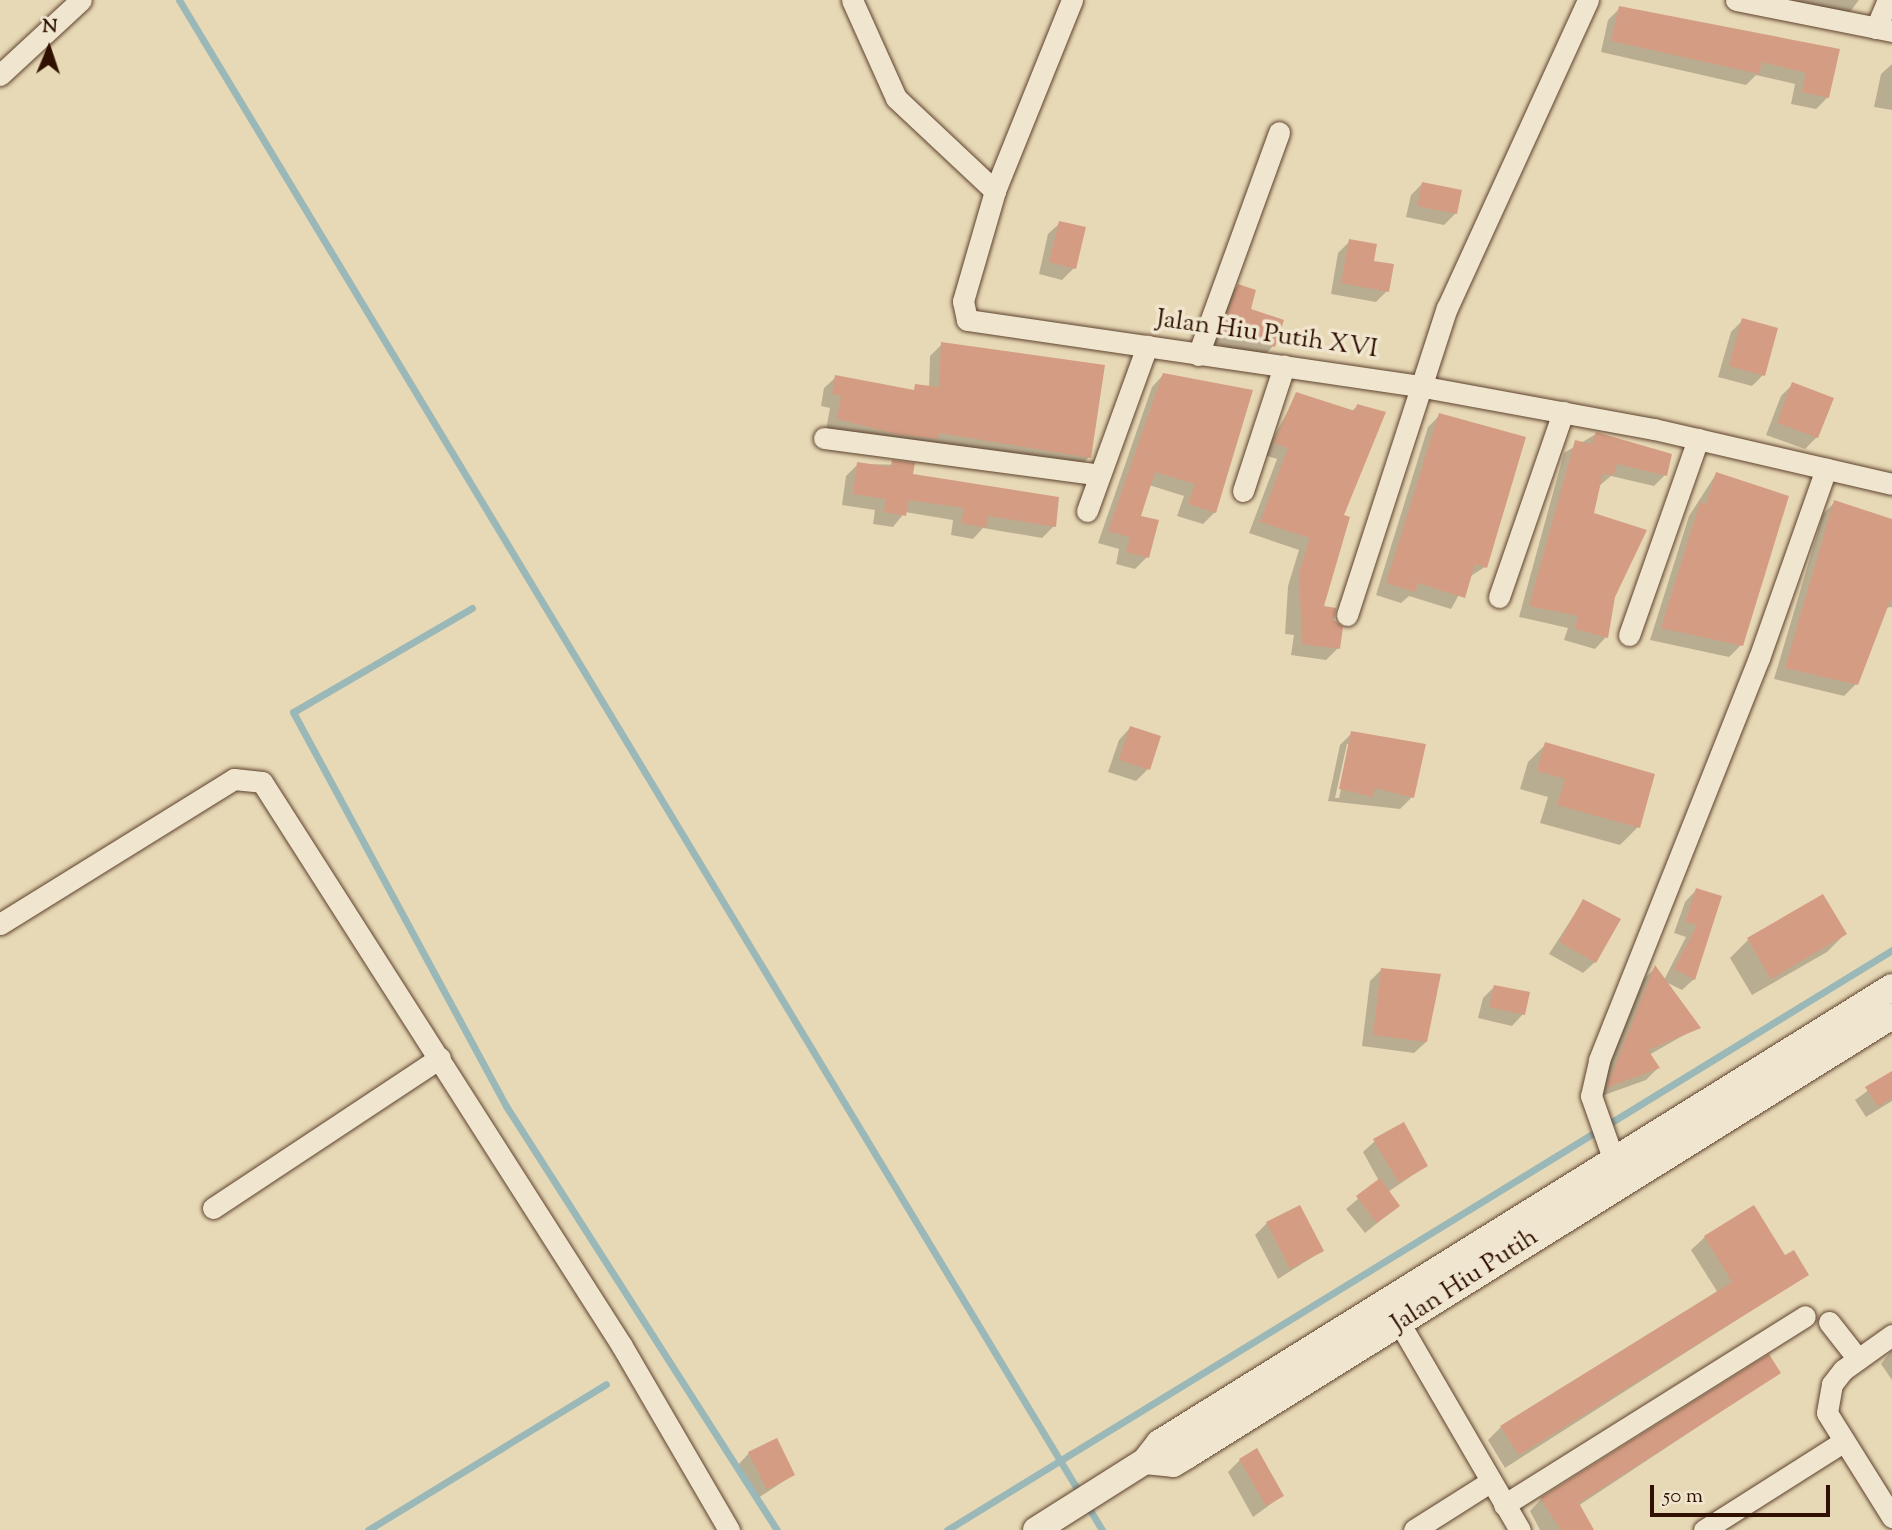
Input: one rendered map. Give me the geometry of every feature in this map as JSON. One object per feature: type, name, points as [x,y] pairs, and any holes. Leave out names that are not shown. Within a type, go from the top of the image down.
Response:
[{"type":"street","points":[[0,75],[81,0]]},
{"type":"street","points":[[852,0],[896,98],[996,191]]},
{"type":"street","name":"Jalan Hiu Putih XVI","points":[[1072,0],[996,191],[963,301],[967,320],[1419,386],[1698,439],[1892,484]]},
{"type":"street","points":[[1348,615],[1419,386],[1447,308],[1587,0]]},
{"type":"street","points":[[1740,0],[1884,30],[1888,0]]},
{"type":"street","points":[[1198,355],[1279,132]]},
{"type":"street","points":[[1087,511],[1147,346]]},
{"type":"street","points":[[1242,491],[1284,366]]},
{"type":"street","points":[[1499,597],[1563,412]]},
{"type":"street","points":[[824,438],[1100,475]]},
{"type":"street","points":[[1629,635],[1698,439]]},
{"type":"street","points":[[1614,1157],[1591,1096],[1599,1060],[1826,469]]},
{"type":"street","points":[[0,923],[245,777],[262,782],[283,806],[729,1530]]},
{"type":"street","points":[[1145,1461],[1159,1443],[1614,1157],[1760,1082],[1892,987]]},
{"type":"street","name":"Jalan Hiu Putih","points":[[1043,1525],[1145,1461],[1173,1464],[1400,1324],[1760,1082],[1891,1020]]},
{"type":"street","points":[[213,1208],[440,1058]]},
{"type":"street","points":[[1504,1505],[1805,1316]]},
{"type":"street","points":[[1829,1322],[1857,1359]]},
{"type":"street","points":[[1400,1324],[1520,1530]]},
{"type":"street","points":[[1892,1335],[1857,1359],[1832,1384],[1827,1401],[1827,1413],[1892,1517]]},
{"type":"street","points":[[1704,1530],[1844,1441]]},
{"type":"street","points":[[1414,1530],[1490,1482]]},
{"type":"building","points":[[1619,6],[1840,49],[1829,98],[1802,92],[1806,73],[1762,62],[1759,74],[1611,41]]},
{"type":"building","points":[[1422,182],[1462,190],[1457,214],[1417,206]]},
{"type":"building","points":[[1059,221],[1086,227],[1076,269],[1049,262]]},
{"type":"building","points":[[1349,239],[1377,244],[1374,261],[1394,264],[1389,292],[1341,283]]},
{"type":"building","points":[[1238,284],[1256,290],[1251,309],[1284,320],[1275,347],[1221,331]]},
{"type":"building","points":[[1742,318],[1778,328],[1765,376],[1729,366]]},
{"type":"building","points":[[941,342],[1105,365],[1091,458],[939,433],[938,439],[896,434],[837,419],[841,396],[832,394],[835,375],[914,390],[915,384],[939,387]]},
{"type":"building","points":[[1163,373],[1253,390],[1216,513],[1188,504],[1195,484],[1155,472],[1141,516],[1159,520],[1149,558],[1126,552],[1130,537],[1108,531]]},
{"type":"building","points":[[1792,382],[1834,398],[1818,438],[1777,423]]},
{"type":"building","points":[[1296,392],[1355,411],[1357,404],[1386,412],[1344,515],[1350,517],[1324,606],[1336,608],[1334,620],[1343,627],[1340,649],[1302,644],[1299,573],[1310,538],[1260,522],[1288,448],[1274,443]]},
{"type":"building","points":[[1439,413],[1526,437],[1487,568],[1475,564],[1465,598],[1418,583],[1415,592],[1386,583]]},
{"type":"building","points":[[1596,432],[1672,454],[1667,476],[1617,464],[1613,476],[1603,473],[1594,513],[1647,530],[1615,597],[1608,638],[1575,629],[1578,616],[1529,606],[1575,440],[1592,444]]},
{"type":"building","points":[[892,460],[915,463],[913,474],[1059,497],[1056,527],[988,516],[986,528],[961,523],[964,508],[909,500],[906,516],[884,512],[886,499],[853,494],[857,462],[891,467]]},
{"type":"building","points":[[1716,472],[1789,496],[1743,646],[1661,628],[1700,502],[1706,504]]},
{"type":"building","points":[[1834,500],[1892,519],[1892,596],[1858,685],[1785,668]]},
{"type":"building","points":[[1130,726],[1161,736],[1150,770],[1119,760]]},
{"type":"building","points":[[1351,731],[1426,744],[1414,798],[1375,788],[1373,797],[1339,789]]},
{"type":"building","points":[[1545,742],[1655,774],[1640,828],[1557,805],[1565,779],[1537,771]]},
{"type":"building","points":[[1696,888],[1722,896],[1695,980],[1674,969],[1697,925],[1685,922]]},
{"type":"building","points":[[1823,894],[1847,934],[1771,979],[1747,938]]},
{"type":"building","points":[[1583,899],[1621,919],[1596,963],[1559,942]]},
{"type":"building","points":[[1655,965],[1701,1028],[1648,1050],[1660,1068],[1606,1088]]},
{"type":"building","points":[[1381,968],[1441,974],[1427,1042],[1373,1035]]},
{"type":"building","points":[[1494,985],[1530,992],[1525,1015],[1489,1007]]},
{"type":"building","points":[[1892,1071],[1892,1098],[1878,1107],[1865,1087]]},
{"type":"building","points":[[1404,1122],[1428,1166],[1399,1183],[1373,1139]]},
{"type":"building","points":[[1380,1178],[1400,1206],[1377,1223],[1356,1196]]},
{"type":"building","points":[[1300,1205],[1324,1251],[1290,1269],[1266,1222]]},
{"type":"building","points":[[1754,1205],[1785,1255],[1794,1250],[1809,1275],[1519,1455],[1500,1426],[1732,1282],[1704,1236]]},
{"type":"building","points":[[1769,1354],[1781,1373],[1579,1503],[1594,1530],[1561,1530],[1540,1498]]},
{"type":"building","points":[[777,1438],[795,1475],[767,1490],[748,1452]]},
{"type":"building","points":[[1257,1448],[1284,1496],[1266,1506],[1239,1459]]},
{"type":"waterway","points":[[179,0],[1081,1495]]},
{"type":"waterway","points":[[472,608],[293,712],[506,1106],[777,1530]]},
{"type":"waterway","points":[[947,1530],[1892,950]]},
{"type":"waterway","points":[[368,1530],[606,1384]]},
{"type":"waterway","points":[[1087,1505],[1102,1530]]}]
